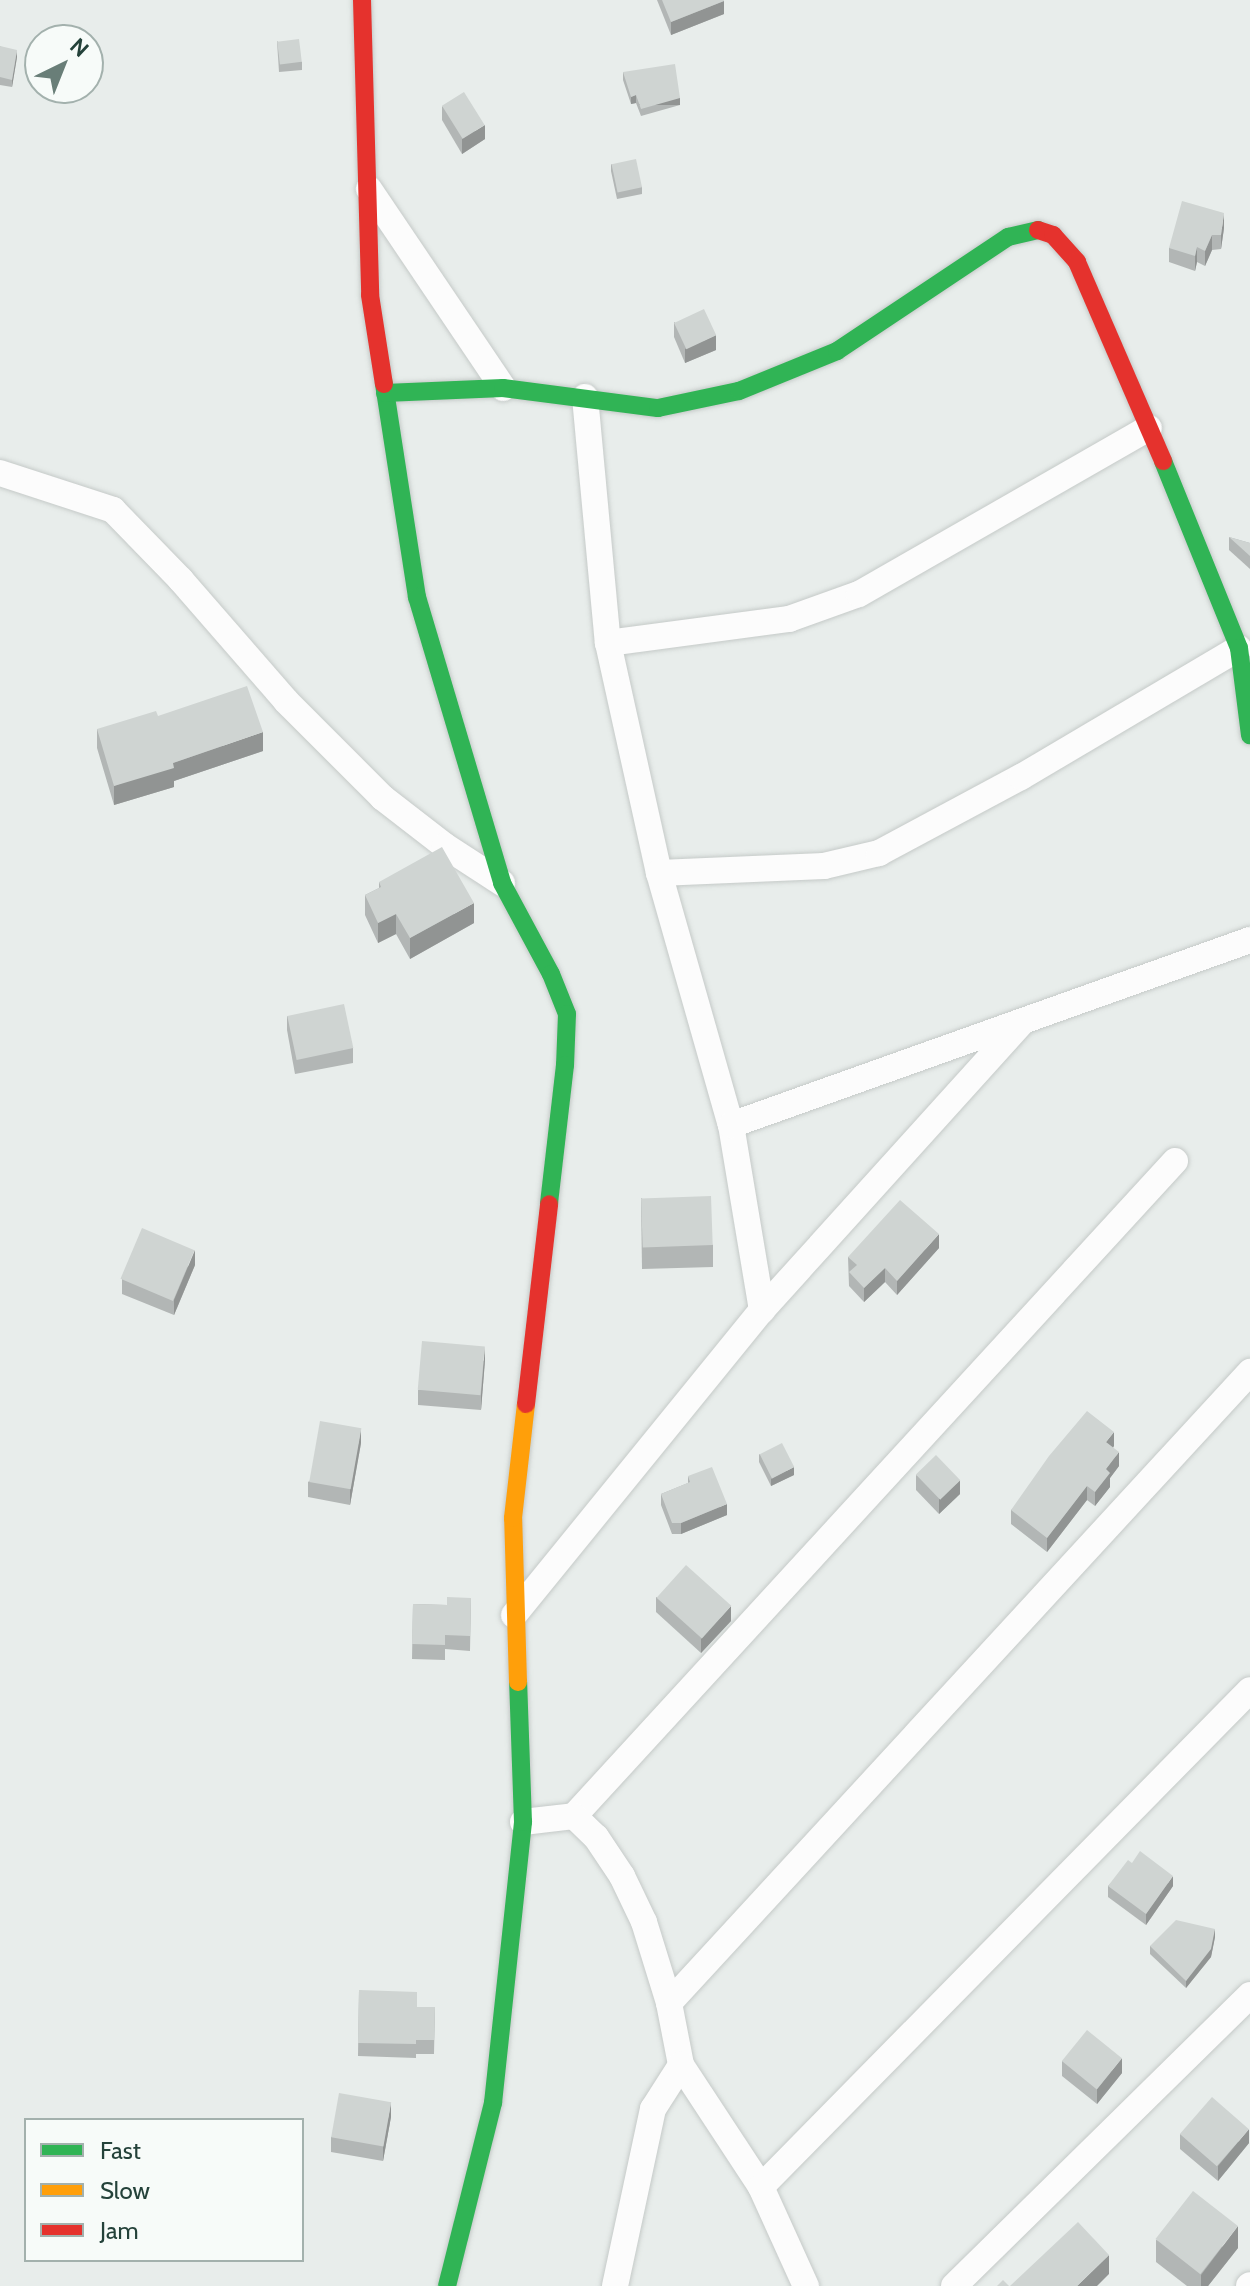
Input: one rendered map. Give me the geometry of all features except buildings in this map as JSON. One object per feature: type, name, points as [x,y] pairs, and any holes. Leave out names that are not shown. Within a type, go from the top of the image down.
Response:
[{"type":"street","points":[[362,0],[370,295],[417,597],[502,883],[551,974],[567,1014],[565,1065],[513,1518],[523,1822],[493,2103],[447,2286]]},
{"type":"street","points":[[367,186],[503,388]]},
{"type":"street","points":[[385,393],[503,388],[658,408],[739,391],[837,351],[1008,237],[1034,229],[1053,235],[1077,262],[1208,564],[1239,648],[1250,735]]},
{"type":"street","points":[[585,397],[608,643],[659,873],[731,1125],[762,1310]]},
{"type":"street","points":[[608,643],[789,619],[859,594],[1149,428]]},
{"type":"street","points":[[0,473],[113,510],[181,580],[286,701],[383,798],[445,846],[502,883]]},
{"type":"street","points":[[659,873],[824,866],[879,853],[1021,777],[1239,648]]},
{"type":"street","points":[[731,1125],[1250,940]]},
{"type":"street","points":[[514,1615],[762,1310],[1022,1022]]},
{"type":"street","points":[[523,1822],[574,1816],[1175,1161]]},
{"type":"street","points":[[669,2003],[1250,1372]]},
{"type":"street","points":[[761,2187],[1250,1690]]},
{"type":"street","points":[[574,1816],[596,1837],[622,1876],[644,1922],[669,2003],[681,2065],[761,2187],[806,2286]]},
{"type":"street","points":[[954,2286],[1250,1995]]},
{"type":"street","points":[[615,2286],[653,2109],[681,2065]]},
{"type":"traffic: fast","points":[[385,393],[503,388],[658,408],[739,391],[837,351],[1008,237],[1038,230]]},
{"type":"traffic: fast","points":[[384,384],[417,597],[502,883],[551,974],[567,1014],[565,1065],[549,1204]]},
{"type":"traffic: fast","points":[[1163,461],[1239,648],[1250,735]]},
{"type":"traffic: fast","points":[[447,2286],[493,2103],[523,1822],[518,1682]]},
{"type":"traffic: slow","points":[[518,1682],[513,1518],[526,1404]]},
{"type":"traffic: jam","points":[[362,0],[370,295],[384,384]]},
{"type":"traffic: jam","points":[[1038,230],[1053,235],[1077,262],[1163,461]]},
{"type":"traffic: jam","points":[[526,1404],[549,1204]]}]
